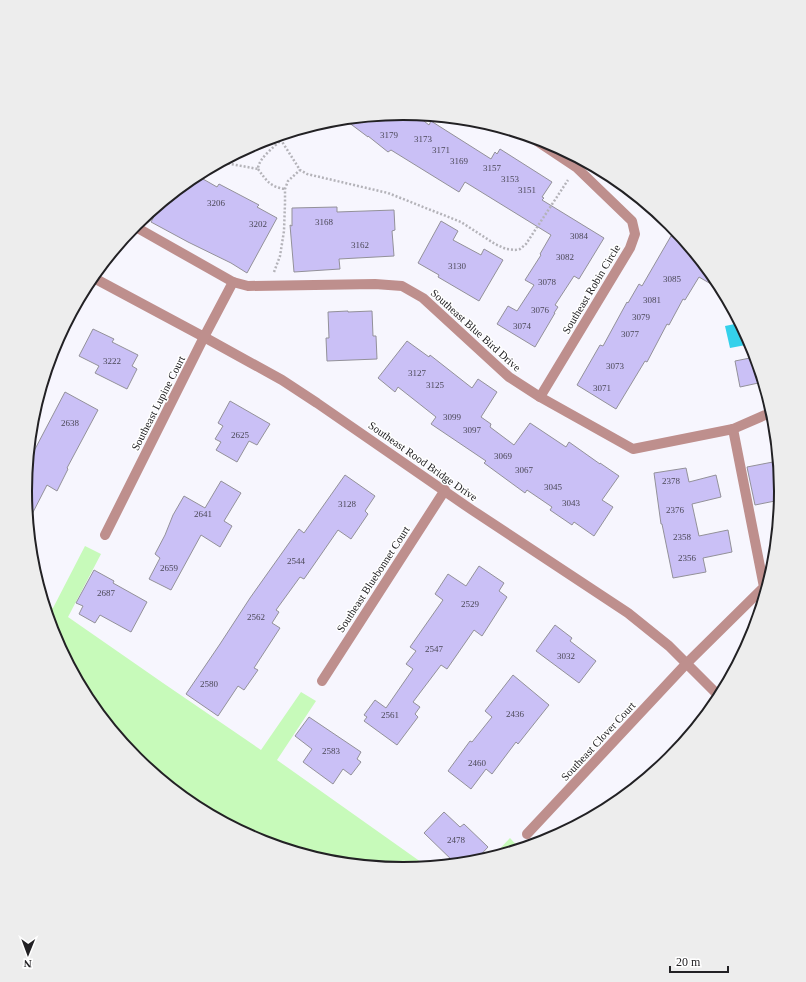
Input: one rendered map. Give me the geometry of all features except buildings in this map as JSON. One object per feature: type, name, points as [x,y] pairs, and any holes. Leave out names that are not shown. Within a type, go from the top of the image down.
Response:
[{"type":"street","name":"Southeast Robin Circle","points":[[540,397],[630,248],[635,234],[632,221],[576,167],[553,152]]},
{"type":"street","name":"Southeast Blue Bird Drive","points":[[140,230],[233,282],[248,286],[375,284],[402,286],[423,298],[509,377],[540,397],[633,450],[733,429],[766,415]]},
{"type":"street","name":"Southeast Rood Bridge Drive","points":[[98,280],[282,380],[628,613],[669,646],[714,692]]},
{"type":"street","name":"Southeast Lupine Court","points":[[105,535],[233,282]]},
{"type":"street","name":"Southeast Clover Court","points":[[733,429],[763,580]]},
{"type":"street","name":"Southeast Bluebonnet Court","points":[[322,681],[445,490]]},
{"type":"street","name":"Southeast Clover Court","points":[[527,834],[686,664],[760,591]]},
{"type":"path","points":[[282,141],[300,170],[307,174],[388,193],[461,222],[506,250],[520,249],[526,244],[576,167]]},
{"type":"path","points":[[279,142],[258,164],[258,168],[263,176],[272,185],[285,189]]},
{"type":"path","points":[[229,163],[258,168]]},
{"type":"path","points":[[270,286],[283,242],[285,189],[288,181],[300,170]]},
{"type":"green space","points":[[85,546],[101,554],[68,617],[261,750],[301,692],[316,701],[277,760],[420,861],[403,862],[355,859],[307,849],[261,834],[239,824],[197,799],[158,770],[124,736],[109,717],[95,697],[70,655],[60,633],[51,607],[53,608]]},
{"type":"green space","points":[[510,838],[515,844],[500,849]]},
{"type":"water","points":[[734,324],[744,345],[730,348],[725,326]]}]
